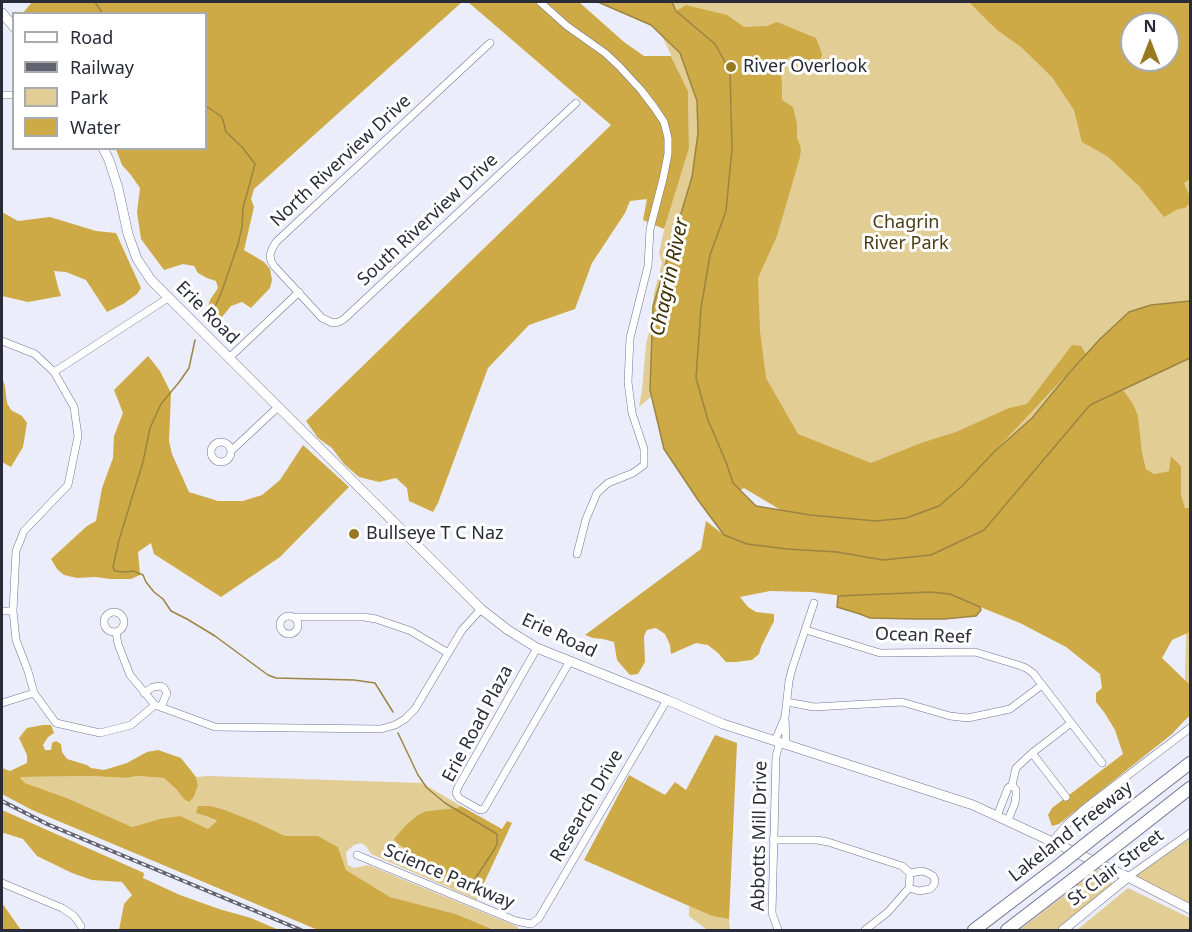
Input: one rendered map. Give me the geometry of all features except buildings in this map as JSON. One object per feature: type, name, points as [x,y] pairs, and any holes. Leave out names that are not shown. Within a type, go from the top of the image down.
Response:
[{"type":"highway","name":"Lakeland Freeway","points":[[974,930],[1191,763]]},
{"type":"highway","points":[[1007,930],[1191,788]]},
{"type":"street","points":[[540,2],[567,26],[605,53],[626,74],[641,90],[664,122],[668,138],[668,154],[650,230],[648,266],[630,338],[628,382],[632,413],[644,449],[644,465],[608,483],[597,493],[586,519],[577,554]]},
{"type":"street","points":[[2,13],[12,25]]},
{"type":"street","name":"North Riverview Drive","points":[[299,292],[271,261],[270,255],[276,242],[490,43]]},
{"type":"street","name":"South Riverview Drive","points":[[299,292],[322,318],[333,323],[344,319],[576,103]]},
{"type":"street","name":"Erie Road","points":[[104,150],[118,188],[128,234],[137,259],[151,280],[481,609],[508,630],[537,648],[723,723],[948,796],[1008,820],[1191,909]]},
{"type":"street","points":[[229,358],[299,292]]},
{"type":"street","points":[[54,372],[168,298]]},
{"type":"street","points":[[2,341],[35,354],[54,372],[74,407],[78,436],[68,485],[24,531],[16,551],[13,611],[16,640],[34,693],[56,723],[100,733],[131,725],[158,706],[167,693],[161,686],[153,687],[144,693]]},
{"type":"street","points":[[231,451],[278,407]]},
{"type":"street","points":[[780,742],[792,669],[814,603]]},
{"type":"street","points":[[116,632],[118,644],[130,675],[144,693],[158,706],[215,727],[381,729],[395,725],[415,709],[462,630],[481,609]]},
{"type":"street","points":[[2,611],[13,611]]},
{"type":"street","points":[[295,617],[376,619],[411,631],[448,653]]},
{"type":"street","name":"Ocean Reef","points":[[806,630],[880,653],[975,652],[1018,664],[1032,673],[1102,763]]},
{"type":"street","name":"Erie Road Plaza","points":[[537,648],[458,787],[456,793],[459,798],[480,810],[484,808],[570,661]]},
{"type":"street","points":[[787,702],[814,707],[902,702],[950,716],[968,718],[1010,709],[1042,686]]},
{"type":"street","points":[[2,704],[34,693]]},
{"type":"street","name":"Research Drive","points":[[531,924],[538,918],[667,700]]},
{"type":"street","points":[[780,742],[785,717]]},
{"type":"street","points":[[998,816],[1017,768],[1032,753],[1071,723]]},
{"type":"street","points":[[1052,842],[1085,808],[1191,728]]},
{"type":"street","name":"Abbotts Mill Drive","points":[[778,930],[772,913],[776,756],[780,742]]},
{"type":"street","points":[[1032,753],[1066,797]]},
{"type":"street","points":[[1008,820],[1016,795],[1016,790],[1012,785]]},
{"type":"street","name":"St Clair Street","points":[[1063,930],[1128,877],[1191,833]]},
{"type":"street","points":[[773,840],[828,842],[902,866],[910,873]]},
{"type":"street","name":"Science Parkway","points":[[357,855],[516,921],[531,924]]},
{"type":"street","points":[[909,888],[926,891],[934,885],[935,880],[933,876],[922,871],[910,873]]},
{"type":"street","points":[[865,930],[888,912],[909,888],[910,873]]},
{"type":"street","points":[[2,883],[62,908],[74,916],[81,926]]},
{"type":"green space","name":"Chagrin River Park","points":[[646,2],[1190,2],[1190,715],[1184,721],[1189,508],[1185,508],[1181,495],[1181,466],[1172,457],[1169,471],[1154,474],[1146,469],[1138,416],[991,497],[815,531],[744,488],[718,504],[664,386],[639,407],[654,293],[662,263],[659,253],[667,217],[689,148],[688,91]]},
{"type":"green space","points":[[208,776],[422,783],[461,806],[427,811],[398,844],[477,900],[371,854],[361,843],[347,851],[348,865],[354,868],[368,865],[516,926],[520,930],[494,930],[456,914],[390,897],[346,870],[338,847],[318,836],[285,836],[258,823],[211,806],[196,813],[217,822],[208,829],[196,824],[160,819],[132,827],[19,779],[22,777],[164,778],[184,799],[196,791],[198,786],[196,777]]},
{"type":"green space","points":[[1190,838],[1190,905],[1133,877],[1176,848]]},
{"type":"green space","points":[[1097,870],[1109,877],[1112,883],[1109,890],[1057,930],[1019,930]]},
{"type":"green space","points":[[1128,888],[1190,918],[1190,930],[1077,930]]},
{"type":"green space","points":[[689,906],[712,916],[729,919],[730,930],[707,930],[689,916]]},
{"type":"shaded area","points":[[32,2],[462,2],[254,189],[251,199],[254,207],[244,250],[264,262],[270,269],[272,280],[270,288],[251,308],[242,302],[231,306],[222,317],[206,314],[210,300],[218,288],[216,281],[198,273],[194,266],[183,264],[164,270],[141,239],[137,212],[140,188],[122,165],[116,150],[207,150],[207,12],[24,12]]},
{"type":"shaded area","points":[[468,2],[579,2],[624,42],[644,56],[671,56],[688,91],[689,148],[664,229],[643,220],[647,199],[630,201],[625,213],[592,263],[575,309],[529,325],[488,368],[433,512],[409,501],[407,488],[396,478],[379,482],[359,477],[344,464],[332,448],[318,438],[306,421],[611,125]]},
{"type":"shaded area","points":[[969,2],[1190,2],[1190,179],[1184,183],[1190,203],[1185,208],[1178,209],[1164,217],[1139,186],[1107,156],[1082,142],[1074,110],[1052,77],[1021,47],[997,30]]},
{"type":"shaded area","points":[[686,5],[727,15],[744,27],[767,26],[777,22],[816,38],[822,54],[817,73],[791,56],[780,65],[782,100],[793,107],[801,149],[777,236],[758,278],[760,331],[766,378],[798,434],[871,463],[956,432],[1009,408],[1027,404],[1072,345],[1081,346],[1086,354],[962,486],[939,506],[906,518],[876,521],[810,515],[781,510],[744,488],[739,490],[733,483],[708,420],[696,378],[701,308],[710,255],[726,211],[732,149],[732,106],[676,11]]},
{"type":"shaded area","points":[[2,212],[18,221],[50,217],[96,231],[116,233],[141,288],[137,294],[123,304],[107,312],[86,280],[66,272],[54,271],[61,296],[28,302],[2,296]]},
{"type":"shaded area","points":[[148,356],[160,371],[171,393],[169,441],[172,454],[189,492],[218,501],[243,501],[262,495],[280,480],[303,445],[349,487],[280,557],[221,597],[154,554],[151,543],[138,552],[140,575],[131,579],[77,578],[64,575],[51,559],[87,526],[96,521],[102,488],[113,458],[114,436],[123,413],[114,390]]},
{"type":"shaded area","points":[[2,377],[7,403],[11,410],[22,416],[27,423],[23,447],[11,467],[2,462]]},
{"type":"shaded area","points":[[1123,390],[1138,416],[1146,469],[1154,474],[1169,471],[1171,456],[1181,466],[1181,495],[1185,508],[1190,508],[1190,632],[1172,640],[1162,658],[1190,685],[1190,715],[1172,734],[1059,824],[1052,826],[1048,815],[1052,808],[1123,754],[1115,730],[1096,702],[1096,693],[1102,688],[1100,674],[1066,647],[1020,623],[950,595],[930,592],[843,596],[811,592],[770,591],[740,597],[748,607],[756,612],[774,614],[774,621],[759,654],[752,660],[726,662],[708,645],[696,643],[671,654],[665,634],[656,628],[647,630],[644,636],[645,662],[638,674],[630,675],[617,660],[614,642],[585,635],[701,549],[706,521],[724,535],[747,544],[836,552],[883,560],[931,555],[984,530],[1090,405]]},
{"type":"shaded area","points":[[51,725],[54,733],[43,745],[45,750],[51,750],[52,743],[56,741],[61,744],[62,752],[67,759],[104,770],[127,763],[147,752],[158,750],[181,758],[196,777],[198,786],[189,802],[164,778],[90,776],[20,778],[25,783],[67,798],[132,827],[180,816],[208,829],[217,821],[196,813],[198,806],[211,806],[258,823],[285,836],[318,836],[338,847],[346,870],[390,897],[456,914],[494,930],[318,930],[32,810],[2,794],[2,768],[10,771],[27,763],[27,755],[19,738],[27,728]]},
{"type":"shaded area","points":[[715,735],[737,743],[729,919],[712,916],[584,860],[629,775],[665,795],[675,782],[686,790]]},
{"type":"shaded area","points":[[461,806],[502,829],[507,821],[512,823],[477,898],[427,866],[394,839],[418,815],[427,811]]},
{"type":"shaded area","points":[[2,810],[144,873],[143,878],[180,895],[251,918],[279,930],[119,930],[124,904],[132,895],[122,882],[92,880],[37,856],[23,839],[2,834]]},
{"type":"shaded area","points":[[2,903],[21,930],[2,930]]},
{"type":"water","name":"Chagrin River","points":[[598,2],[672,2],[676,11],[715,44],[730,71],[732,149],[726,211],[710,255],[701,308],[696,378],[708,420],[733,483],[756,506],[810,515],[876,521],[906,518],[939,506],[1032,418],[1100,339],[1129,312],[1151,305],[1190,301],[1190,358],[1090,405],[984,530],[931,555],[883,560],[837,552],[747,544],[724,535],[664,449],[650,390],[653,306],[692,177],[698,133],[697,101],[680,53],[651,25]]},
{"type":"water","points":[[930,592],[950,594],[980,607],[981,610],[976,616],[916,619],[870,618],[837,607],[838,596]]},
{"type":"waterway","points":[[95,2],[102,12]]},
{"type":"waterway","points":[[207,107],[222,117],[226,132],[255,164],[243,208],[238,244],[222,291],[209,320]]},
{"type":"waterway","points":[[195,340],[189,368],[161,404],[150,428],[143,462],[119,540],[113,567],[115,571],[133,571],[143,575],[146,582],[171,611],[215,636],[268,675],[276,678],[354,680],[375,683],[393,712]]},
{"type":"waterway","points":[[398,733],[418,775],[427,788],[445,803],[497,834],[497,844],[494,850],[469,888]]},
{"type":"railway","points":[[2,801],[47,824],[301,930]]},
{"type":"place","name":"River Overlook","points":[[731,67]]},
{"type":"place","name":"Bullseye T C Naz","points":[[354,534]]}]
